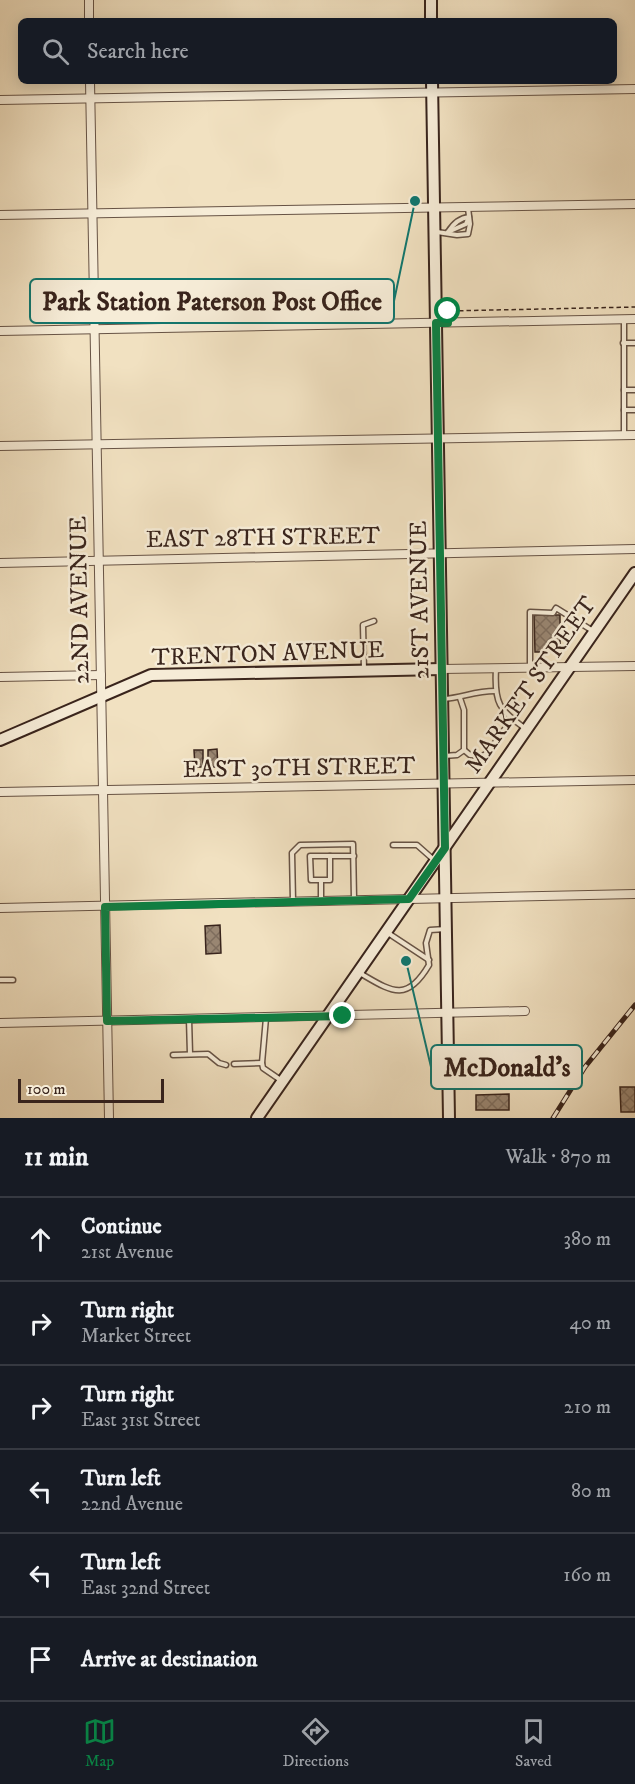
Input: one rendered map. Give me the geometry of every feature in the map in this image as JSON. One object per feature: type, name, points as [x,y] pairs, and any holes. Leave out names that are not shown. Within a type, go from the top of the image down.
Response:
[{"type":"street","points":[[89,0],[89,18]]},
{"type":"street","points":[[431,0],[431,18]]},
{"type":"street","name":"22ND AVENUE","points":[[90,84],[109,1118]]},
{"type":"street","name":"21ST AVENUE","points":[[432,84],[449,1118]]},
{"type":"street","points":[[0,100],[635,89]]},
{"type":"street","points":[[0,215],[635,204]]},
{"type":"street","points":[[0,331],[635,319]]},
{"type":"street","points":[[0,446],[635,435]]},
{"type":"street","name":"EAST 28TH STREET","points":[[0,562],[635,549]]},
{"type":"street","name":"MARKET STREET","points":[[257,1118],[635,573]]},
{"type":"street","points":[[442,669],[635,666]]},
{"type":"street","name":"TRENTON AVENUE","points":[[0,740],[151,675],[442,669]]},
{"type":"street","points":[[0,677],[101,675]]},
{"type":"street","name":"EAST 30TH STREET","points":[[0,792],[635,780]]},
{"type":"street","points":[[0,908],[635,894]]},
{"type":"street","points":[[0,1023],[525,1011]]},
{"type":"lane","points":[[435,232],[468,234],[468,207]]},
{"type":"lane","points":[[447,232],[466,224],[469,218]]},
{"type":"lane","points":[[624,319],[624,436]]},
{"type":"lane","points":[[623,344],[635,343]]},
{"type":"lane","points":[[623,390],[635,390]]},
{"type":"lane","points":[[624,410],[635,410]]},
{"type":"lane","points":[[530,668],[530,612],[553,613],[556,608],[594,631]]},
{"type":"lane","points":[[364,671],[363,625],[374,621]]},
{"type":"lane","points":[[496,668],[495,691],[502,710],[526,729]]},
{"type":"lane","points":[[442,699],[460,698],[478,691],[495,691]]},
{"type":"lane","points":[[460,698],[464,710],[464,750]]},
{"type":"lane","points":[[464,750],[470,755],[483,756],[512,719]]},
{"type":"lane","points":[[443,756],[457,755],[464,750]]},
{"type":"lane","points":[[293,901],[292,853],[295,849],[300,845],[353,844],[354,900]]},
{"type":"lane","points":[[393,845],[417,844],[435,861]]},
{"type":"lane","points":[[330,856],[330,880],[311,880],[310,856],[330,856],[354,856]]},
{"type":"lane","points":[[321,880],[321,900]]},
{"type":"lane","points":[[358,971],[389,990],[408,990],[423,975],[430,961],[426,937],[430,930],[446,929]]},
{"type":"lane","points":[[386,931],[430,961]]},
{"type":"lane","points":[[0,980],[13,980]]},
{"type":"lane","points":[[266,1017],[263,1068],[283,1081]]},
{"type":"lane","points":[[189,1019],[190,1054]]},
{"type":"lane","points":[[172,1055],[208,1054],[219,1063],[226,1065]]},
{"type":"lane","points":[[234,1064],[262,1063]]},
{"type":"path","points":[[448,323],[448,311],[635,307]]},
{"type":"building","points":[[534,615],[560,615],[560,652],[535,652]]},
{"type":"building","points":[[217,749],[218,767],[208,767],[208,750]]},
{"type":"building","points":[[194,750],[203,750],[203,767],[195,767]]},
{"type":"building","points":[[220,925],[221,953],[206,954],[205,926]]},
{"type":"building","points":[[620,1087],[635,1087],[635,1112],[621,1112]]},
{"type":"building","points":[[509,1094],[509,1110],[476,1110],[476,1095]]},
{"type":"railway","points":[[553,1118],[585,1067],[635,1005]]},
{"type":"place","name":"Park Station Paterson Post Office","points":[[415,201]]},
{"type":"place","name":"McDonald's","points":[[406,961]]},
{"type":"route","points":[[343,1016],[107,1021],[105,907],[409,899],[445,848],[436,323],[448,323],[448,311]]}]
